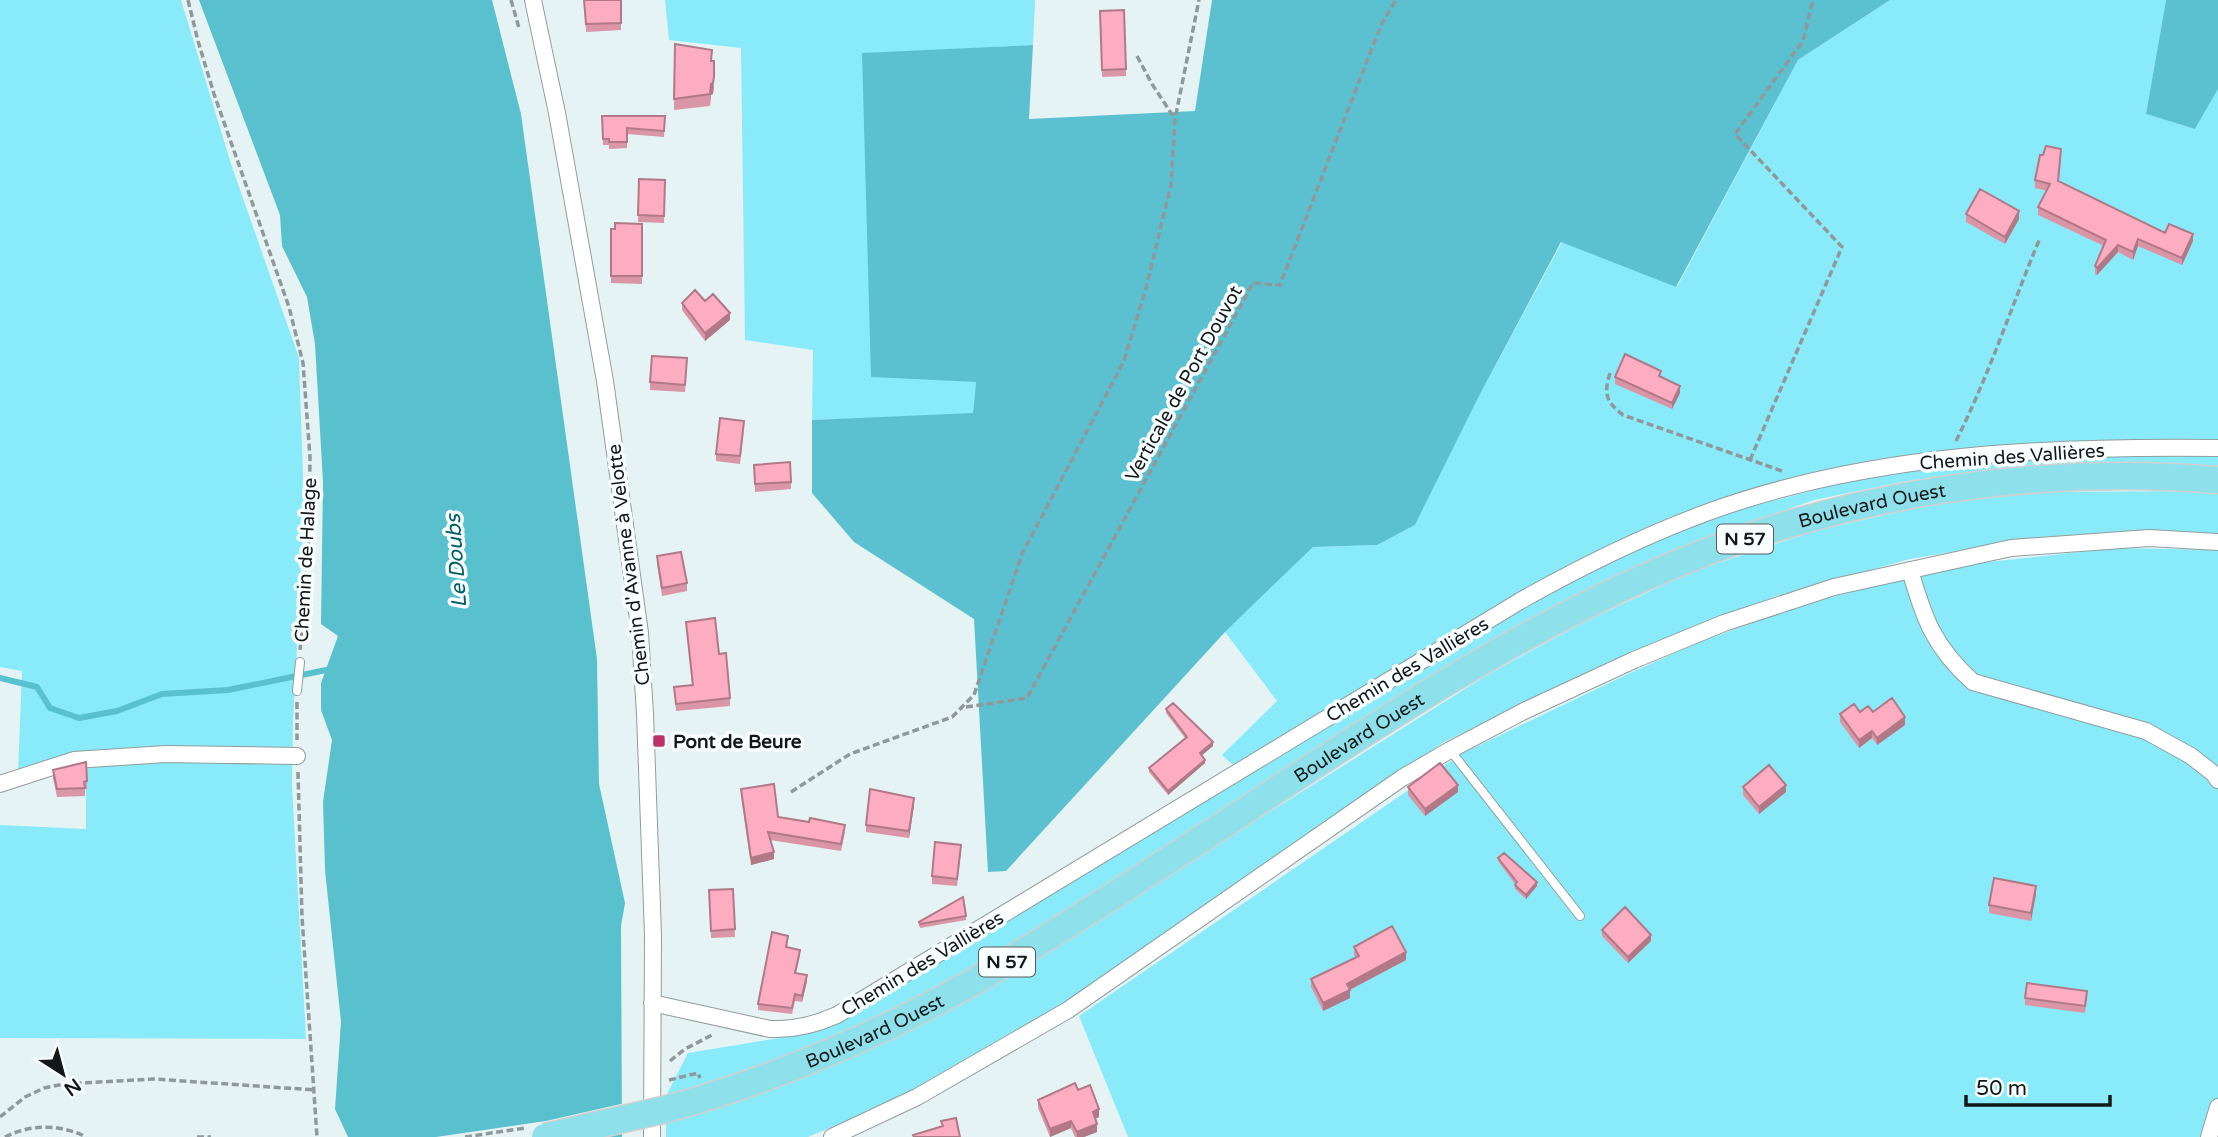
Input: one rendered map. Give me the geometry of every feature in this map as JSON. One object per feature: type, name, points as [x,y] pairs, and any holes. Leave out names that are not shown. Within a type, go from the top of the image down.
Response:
[{"type":"main road","name":"Boulevard Ouest","points":[[545,1137],[667,1109],[742,1087],[880,1030],[948,995],[1040,942],[1489,658],[1584,607],[1681,562],[1820,515],[1940,490],[2062,478],[2218,480]]},
{"type":"street","name":"Chemin d'Avanne à Velotte","points":[[533,0],[557,113],[605,381],[640,633],[651,860],[652,1137]]},
{"type":"street","name":"Chemin des Vallières","points":[[652,1003],[770,1030],[788,1030],[837,1015],[1371,690],[1564,576],[1714,510],[1841,476],[1948,458],[2120,448],[2218,448]]},
{"type":"street","points":[[832,1137],[917,1097],[1068,1010],[1233,898],[1402,778],[1524,711],[1634,660],[1724,623],[1834,587],[2011,548],[2149,538],[2218,542]]},
{"type":"street","points":[[1910,570],[1921,609],[1934,637],[1951,662],[1973,682],[2146,731],[2191,756],[2218,780]]},
{"type":"street","points":[[0,784],[74,760],[166,754],[297,757]]},
{"type":"street","points":[[2209,1137],[2218,1107]]},
{"type":"lane","name":"Chemin de Halage","points":[[297,691],[300,662]]},
{"type":"lane","points":[[1450,750],[1580,916]]},
{"type":"path","name":"Chemin de Halage","points":[[188,0],[214,94],[289,307],[303,363],[310,457],[309,536],[300,662]]},
{"type":"path","points":[[511,0],[522,37]]},
{"type":"path","points":[[791,792],[850,754],[952,717],[965,707],[974,695],[1022,554],[1124,361],[1146,288],[1171,185],[1175,119],[1199,0]]},
{"type":"path","name":"Verticale de Port Douvot","points":[[965,707],[1027,698],[1254,283],[1280,285],[1381,25],[1396,0]]},
{"type":"path","points":[[1749,460],[1842,247],[1735,134],[1803,41],[1813,0]]},
{"type":"path","points":[[1138,56],[1152,84],[1175,119]]},
{"type":"path","points":[[1948,458],[1987,377],[2040,237]]},
{"type":"path","points":[[1610,373],[1605,390],[1613,407],[1623,415],[1784,472],[1792,487]]},
{"type":"path","points":[[297,691],[302,917],[317,1137]]},
{"type":"path","points":[[651,1084],[663,1066],[685,1049],[735,1023]]},
{"type":"path","points":[[651,1084],[698,1073],[701,1083]]},
{"type":"path","points":[[0,1117],[25,1097],[44,1088],[64,1084],[154,1079],[315,1090]]},
{"type":"path","points":[[5,1137],[20,1131],[55,1127],[86,1137]]},
{"type":"path","points":[[197,1137],[211,1137]]},
{"type":"shaded area","points":[[0,0],[181,0],[232,167],[299,358],[304,508],[292,785],[306,1039],[0,1038],[0,825],[86,829],[86,756],[18,773],[22,671],[0,667]]},
{"type":"shaded area","points":[[665,0],[1035,0],[1033,45],[862,54],[976,382],[973,414],[812,420],[813,350],[745,340],[741,48],[669,40]]},
{"type":"shaded area","points":[[1212,0],[1890,0],[1798,60],[1676,287],[1561,242],[1478,398],[1415,525],[1377,545],[1313,547],[1225,632],[1006,871],[988,872],[974,619],[854,542],[812,493],[812,420],[973,413],[976,382],[871,377],[862,53],[1033,45],[1029,119],[1195,111]]},
{"type":"shaded area","points":[[1890,0],[2166,0],[2146,114],[2195,129],[2218,89],[2218,442],[1810,475],[1670,517],[1508,598],[1233,765],[1222,755],[1277,701],[1225,632],[1313,547],[1377,545],[1415,525],[1478,398],[1562,242],[1677,287],[1798,60]]},
{"type":"shaded area","points":[[2166,0],[2218,0],[2218,89],[2195,129],[2146,114]]},
{"type":"shaded area","points":[[2155,453],[2218,456],[2218,466],[2123,463],[1992,469],[1901,482],[1814,500],[1681,547],[1583,592],[1470,653],[1015,943],[922,996],[790,1057],[665,1098],[688,1053],[815,1032],[873,1000],[1579,576],[1712,517],[1845,482],[1982,461]]},
{"type":"shaded area","points":[[2194,491],[2218,494],[2218,534],[2128,531],[2042,537],[1910,559],[1776,596],[1621,657],[1444,742],[1068,1000],[891,1102],[808,1137],[666,1137],[666,1120],[786,1084],[900,1034],[1019,970],[1487,675],[1588,620],[1694,571],[1818,530],[1943,502],[2049,492]]},
{"type":"shaded area","points":[[2117,548],[2218,550],[2218,1137],[1128,1137],[1079,1016],[1461,754],[1702,641],[1811,602],[1961,565]]},
{"type":"water","name":"Le Doubs","points":[[199,0],[492,0],[521,114],[597,659],[599,784],[625,903],[621,926],[622,1137],[348,1137],[335,1109],[341,1022],[325,870],[323,802],[332,740],[321,710],[321,683],[338,636],[321,624],[323,482],[315,344],[307,297],[282,246],[280,215]]},
{"type":"pier","points":[[625,1103],[626,1132],[606,1137],[436,1137],[546,1121]]},
{"type":"building","points":[[584,0],[621,0],[621,23],[586,24]]},
{"type":"building","points":[[1124,10],[1126,69],[1102,70],[1100,11]]},
{"type":"building","points":[[675,44],[712,50],[714,77],[710,94],[674,99]]},
{"type":"building","points":[[602,116],[665,116],[664,131],[627,128],[627,142],[609,142],[609,139],[603,139]]},
{"type":"building","points":[[2046,146],[2061,149],[2058,181],[2165,233],[2169,224],[2193,234],[2182,258],[2138,239],[2133,252],[2118,245],[2097,268],[2095,266],[2106,240],[2038,207],[2050,184],[2035,180],[2040,155],[2043,155]]},
{"type":"building","points":[[639,179],[665,180],[664,216],[638,215]]},
{"type":"building","points":[[1980,189],[2019,211],[2005,237],[1966,214]]},
{"type":"building","points":[[615,223],[642,224],[642,276],[611,276],[611,229],[615,229]]},
{"type":"building","points":[[695,290],[705,301],[713,294],[730,313],[705,333],[682,303]]},
{"type":"building","points":[[1625,354],[1661,371],[1659,376],[1680,386],[1672,403],[1615,377]]},
{"type":"building","points":[[652,356],[687,358],[685,385],[650,382]]},
{"type":"building","points":[[720,418],[744,421],[740,456],[716,454]]},
{"type":"building","points":[[790,462],[791,482],[755,484],[754,465]]},
{"type":"building","points":[[681,552],[687,583],[662,588],[657,556]]},
{"type":"building","points":[[715,618],[719,654],[726,653],[730,698],[676,704],[674,687],[693,685],[686,622]]},
{"type":"building","points":[[1892,698],[1905,717],[1877,738],[1872,731],[1859,740],[1840,714],[1854,704],[1860,712],[1868,706],[1873,712]]},
{"type":"building","points":[[1173,703],[1213,742],[1200,753],[1205,760],[1168,791],[1149,768],[1187,737],[1166,709]]},
{"type":"building","points":[[86,762],[85,788],[57,789],[53,770]]},
{"type":"building","points":[[1440,763],[1458,785],[1425,809],[1408,787]]},
{"type":"building","points":[[1769,765],[1786,785],[1759,807],[1743,787]]},
{"type":"building","points":[[774,784],[778,817],[809,822],[810,818],[845,825],[841,844],[768,832],[774,852],[751,858],[741,789]]},
{"type":"building","points":[[870,789],[914,798],[909,831],[866,825]]},
{"type":"building","points":[[935,842],[961,845],[957,879],[932,876]]},
{"type":"building","points":[[1504,853],[1537,882],[1526,895],[1515,885],[1517,882],[1498,858]]},
{"type":"building","points":[[1994,878],[2036,886],[2031,913],[1989,905]]},
{"type":"building","points":[[733,889],[735,929],[711,931],[709,890]]},
{"type":"building","points":[[963,897],[966,916],[920,924],[919,922]]},
{"type":"building","points":[[1625,907],[1651,935],[1628,957],[1602,930]]},
{"type":"building","points":[[1392,926],[1406,952],[1347,984],[1350,990],[1323,1003],[1311,979],[1359,956],[1354,947]]},
{"type":"building","points":[[772,932],[788,936],[786,947],[800,950],[795,973],[807,975],[802,996],[795,994],[792,1008],[758,1004]]},
{"type":"building","points":[[2027,983],[2087,991],[2085,1006],[2025,998]]},
{"type":"building","points":[[1075,1083],[1078,1090],[1090,1085],[1099,1109],[1093,1112],[1097,1124],[1077,1132],[1071,1121],[1050,1129],[1038,1100]]},
{"type":"building","points":[[956,1118],[960,1137],[913,1135],[943,1126],[941,1121]]},
{"type":"waterway","points":[[0,678],[37,687],[50,708],[79,718],[117,711],[162,694],[228,690],[331,669]]},
{"type":"place","name":"Pont de Beure","points":[[659,741]]}]
